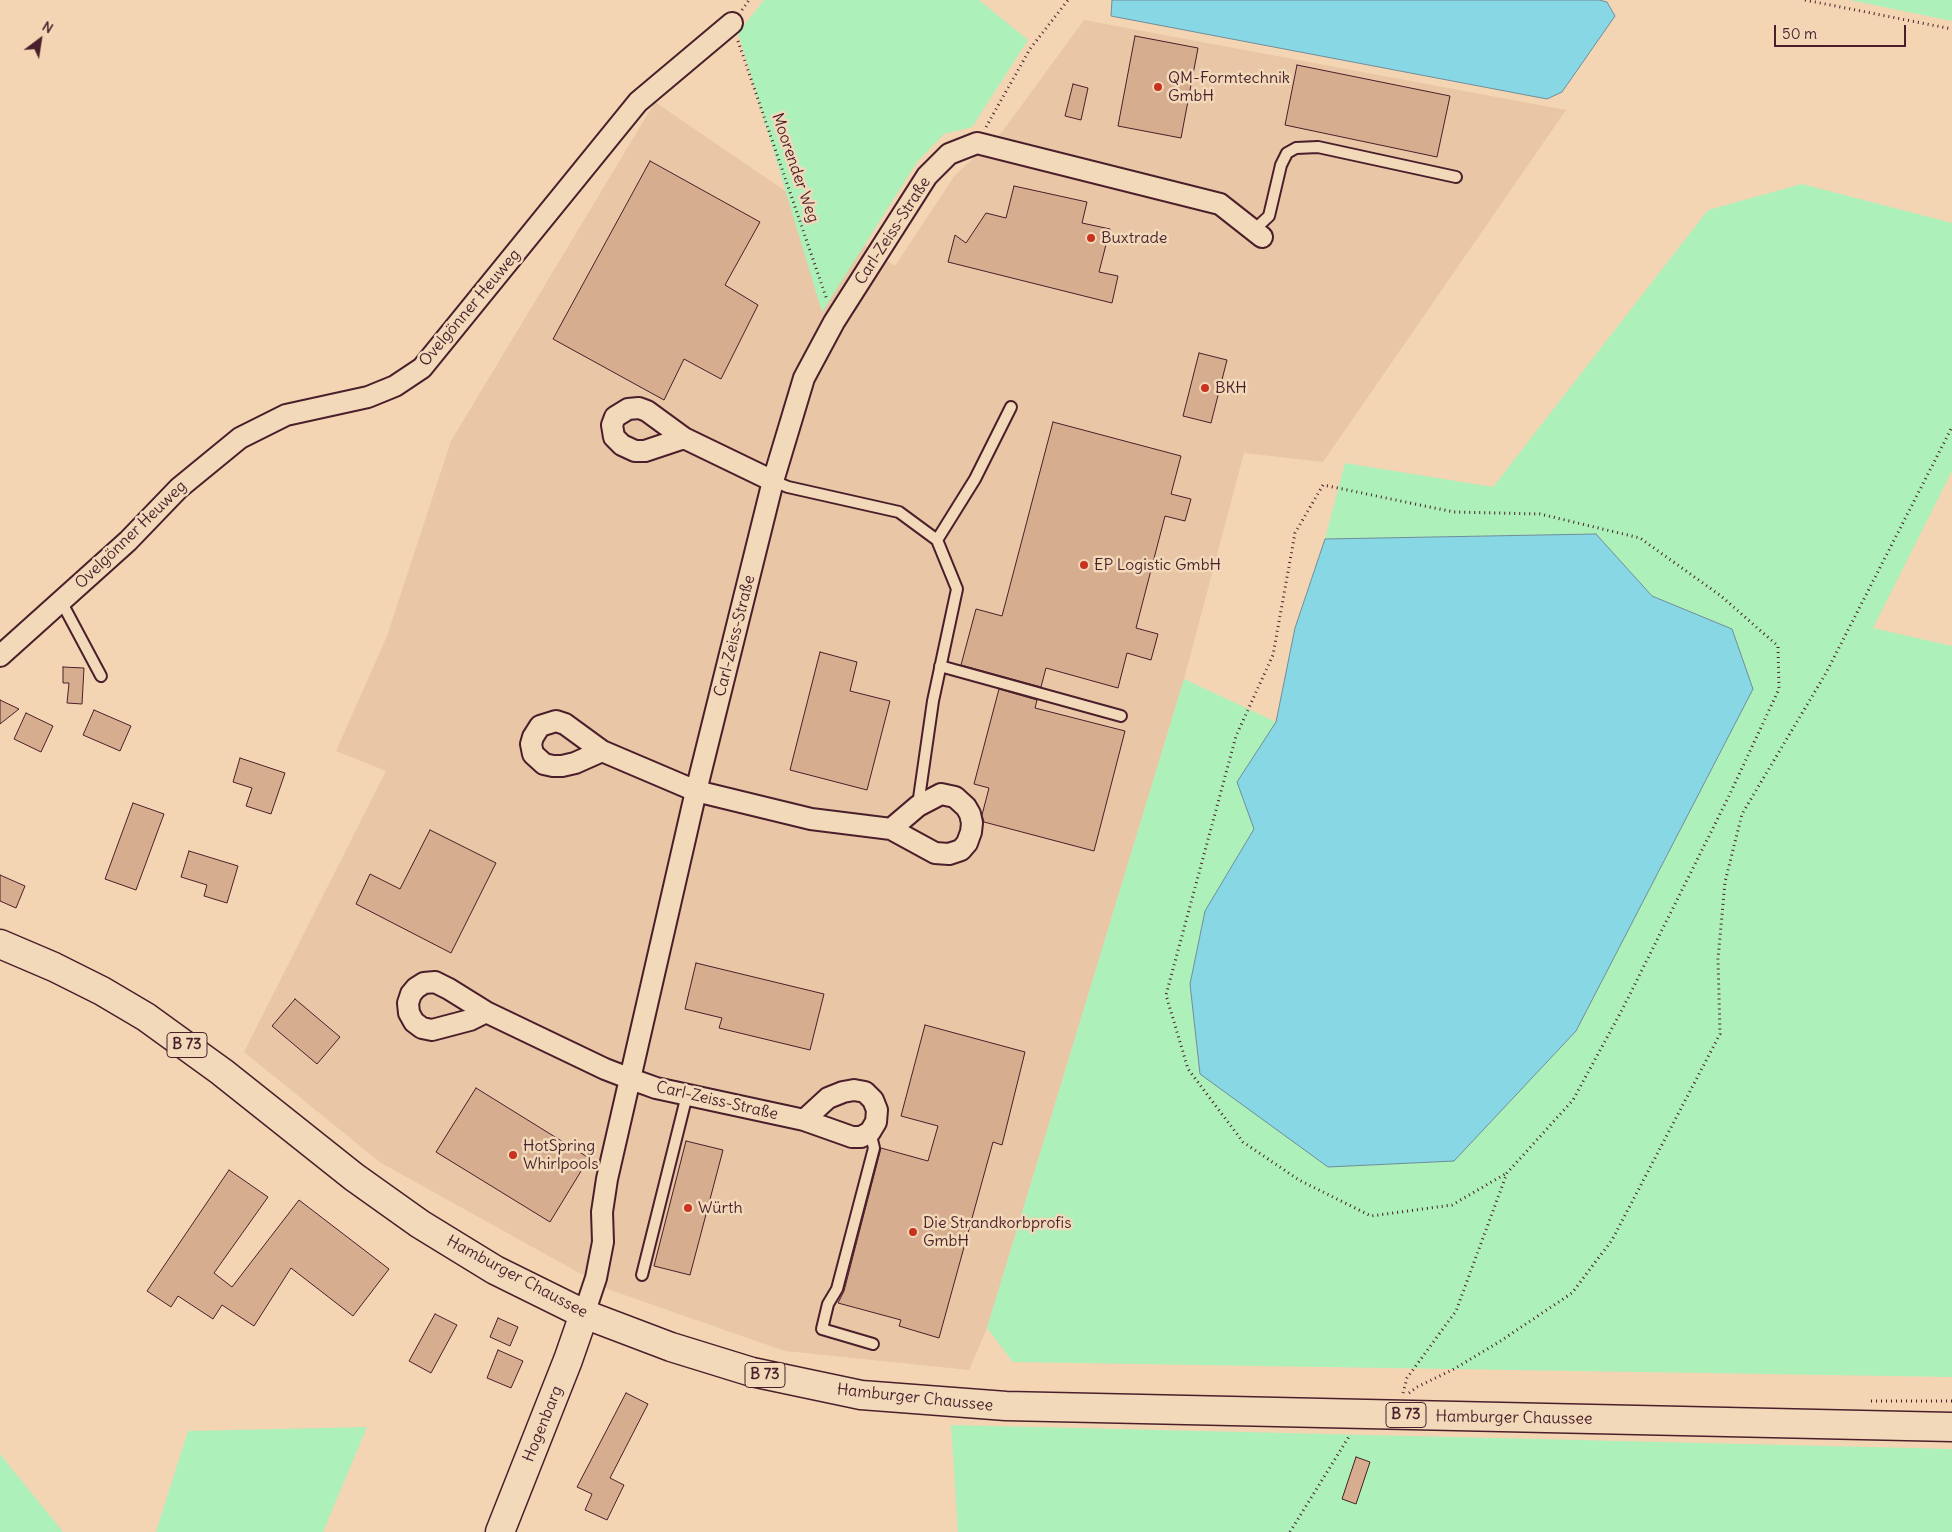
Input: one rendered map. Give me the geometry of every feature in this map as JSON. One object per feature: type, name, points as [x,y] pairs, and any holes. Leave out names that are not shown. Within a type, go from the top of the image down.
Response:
[{"type":"main road","name":"Hamburger Chaussee","points":[[0,944],[62,971],[102,991],[146,1017],[222,1072],[324,1155],[420,1224],[495,1270],[584,1314],[671,1347],[752,1372],[861,1395],[1006,1406],[1952,1427]]},
{"type":"main road","name":"Hogenbarg","points":[[500,1532],[568,1360],[584,1314]]},
{"type":"street","name":"Ovelgönner Heuweg","points":[[0,656],[128,541],[179,488],[240,438],[286,415],[377,393],[395,386],[422,368],[638,102],[732,23]]},
{"type":"street","points":[[976,143],[1220,204],[1258,234]]},
{"type":"street","name":"Carl-Zeiss-Straße","points":[[584,1314],[596,1278],[602,1249],[603,1199],[607,1180],[696,791],[773,481],[804,378],[834,322],[927,176],[949,154],[976,143]]},
{"type":"street","points":[[684,438],[773,481]]},
{"type":"street","points":[[602,751],[696,791],[811,819],[891,829],[935,853],[949,854],[961,850],[967,843],[971,832],[970,814],[966,807],[955,797],[941,794],[918,806],[891,829]]},
{"type":"street","name":"Carl-Zeiss-Straße","points":[[486,1012],[605,1069],[656,1088],[804,1120],[852,1138],[861,1137],[870,1132]]},
{"type":"street","points":[[804,1120],[828,1098],[854,1090],[865,1092],[873,1100],[877,1110],[876,1122],[870,1132]]},
{"type":"lane","points":[[1258,234],[1270,216],[1281,165],[1286,153],[1296,148],[1318,147],[1456,177]]},
{"type":"lane","points":[[937,540],[975,479],[1011,406]]},
{"type":"lane","points":[[773,481],[823,495],[899,512],[937,540],[957,589],[932,701],[918,806]]},
{"type":"lane","points":[[61,601],[101,676]]},
{"type":"lane","points":[[940,666],[1121,716]]},
{"type":"lane","points":[[642,1275],[687,1095]]},
{"type":"lane","points":[[870,1132],[874,1148],[837,1289],[828,1304],[822,1329],[873,1344]]},
{"type":"path","points":[[976,143],[1030,49],[1068,0]]},
{"type":"path","points":[[1805,0],[1952,29]]},
{"type":"path","name":"Moorender Weg","points":[[732,23],[834,322]]},
{"type":"path","points":[[1402,1398],[1417,1387],[1454,1369],[1499,1342],[1572,1293],[1612,1240],[1720,1034],[1718,959],[1725,882],[1742,814],[1826,673],[1952,427]]},
{"type":"path","points":[[1407,1378],[1456,1311],[1507,1173],[1573,1100],[1623,1008],[1728,798],[1779,690],[1778,646],[1721,596],[1640,538],[1540,514],[1454,512],[1323,485],[1295,533],[1274,655],[1236,736],[1166,995],[1188,1069],[1243,1142],[1299,1180],[1371,1216],[1452,1205],[1507,1173]]},
{"type":"path","points":[[1865,1401],[1952,1401]]},
{"type":"path","points":[[1290,1532],[1362,1414]]},
{"type":"shaded area","points":[[1084,20],[1566,110],[1323,462],[1244,453],[1184,679],[987,1328],[969,1370],[785,1351],[610,1290],[381,1163],[244,1052],[386,771],[336,751],[387,636],[451,441],[655,102],[895,266],[955,175],[1002,132]]},
{"type":"green space","points":[[764,0],[979,0],[1028,40],[972,127],[944,134],[917,162],[822,312],[738,33]]},
{"type":"green space","points":[[1850,0],[1952,0],[1952,21]]},
{"type":"green space","points":[[1802,184],[1952,223],[1952,471],[1873,628],[1952,646],[1952,1377],[1013,1362],[987,1328],[1184,679],[1276,722],[1237,782],[1255,829],[1205,911],[1190,984],[1200,1074],[1454,1161],[1576,1031],[1753,689],[1732,629],[1652,596],[1596,534],[1325,539],[1345,463],[1493,487],[1708,210]]},
{"type":"green space","points":[[951,1425],[1952,1449],[1952,1532],[958,1532]]},
{"type":"green space","points":[[367,1427],[323,1532],[156,1532],[188,1431]]},
{"type":"green space","points":[[0,1454],[63,1532],[0,1532]]},
{"type":"water","points":[[1112,0],[1599,0],[1607,2],[1615,16],[1562,92],[1547,99],[1111,16]]},
{"type":"water","points":[[1596,534],[1652,596],[1732,629],[1753,689],[1576,1031],[1454,1161],[1328,1167],[1200,1074],[1190,984],[1205,911],[1254,829],[1237,782],[1276,722],[1295,628],[1325,539]]},
{"type":"building","name":"QM-Formtechnik GmbH","points":[[1135,36],[1198,48],[1181,138],[1118,126]]},
{"type":"building","points":[[1297,65],[1450,96],[1437,157],[1285,125]]},
{"type":"building","points":[[1073,84],[1088,88],[1081,120],[1065,116]]},
{"type":"building","points":[[650,161],[760,222],[725,285],[758,305],[721,379],[684,359],[664,400],[553,339]]},
{"type":"building","points":[[1014,186],[1087,202],[1082,223],[1110,229],[1099,272],[1118,276],[1112,303],[948,262],[955,235],[966,243],[986,213],[1006,218]]},
{"type":"building","name":"BKH","points":[[1199,353],[1227,360],[1211,423],[1183,416]]},
{"type":"building","name":"EP Logistic GmbH","points":[[1053,422],[1181,456],[1171,494],[1191,499],[1185,521],[1165,516],[1136,628],[1158,634],[1151,660],[1127,653],[1118,688],[1046,668],[1041,687],[961,665],[976,609],[1002,616]]},
{"type":"building","points":[[820,652],[857,662],[850,691],[890,701],[867,790],[790,770]]},
{"type":"building","points":[[63,667],[84,668],[82,704],[67,703],[69,683],[63,683]]},
{"type":"building","points":[[999,689],[1037,700],[1035,708],[1125,731],[1094,851],[984,822],[982,815],[989,788],[974,784]]},
{"type":"building","points":[[0,700],[19,709],[0,724]]},
{"type":"building","points":[[94,710],[131,726],[120,751],[83,735]]},
{"type":"building","points":[[26,713],[53,726],[41,752],[14,739]]},
{"type":"building","points":[[240,758],[285,773],[271,814],[246,806],[252,788],[233,782]]},
{"type":"building","points":[[133,803],[164,814],[136,890],[105,879]]},
{"type":"building","points":[[430,830],[496,863],[451,953],[356,904],[370,874],[400,889]]},
{"type":"building","points":[[189,851],[238,866],[227,903],[204,896],[207,885],[181,877]]},
{"type":"building","points":[[0,875],[25,886],[16,908],[0,901]]},
{"type":"building","points":[[696,963],[824,994],[810,1050],[719,1028],[722,1018],[685,1009]]},
{"type":"building","points":[[295,999],[340,1037],[317,1064],[272,1026]]},
{"type":"building","name":"Die Strandkorbprofis GmbH","points":[[925,1025],[1025,1052],[1002,1145],[993,1142],[939,1338],[899,1326],[901,1320],[838,1303],[844,1291],[881,1148],[928,1161],[938,1126],[901,1116]]},
{"type":"building","name":"HotSpring Whirlpools","points":[[476,1088],[589,1158],[550,1222],[436,1152]]},
{"type":"building","name":"Würth","points":[[686,1141],[723,1150],[690,1275],[654,1266]]},
{"type":"building","points":[[229,1170],[268,1197],[214,1273],[232,1287],[299,1200],[389,1269],[353,1316],[291,1268],[254,1326],[222,1305],[213,1319],[178,1296],[171,1307],[147,1291]]},
{"type":"building","points":[[435,1314],[457,1325],[431,1373],[409,1361]]},
{"type":"building","points":[[498,1318],[518,1327],[510,1346],[490,1337]]},
{"type":"building","points":[[498,1350],[523,1361],[511,1388],[487,1378]]},
{"type":"building","points":[[626,1393],[648,1404],[610,1478],[624,1485],[607,1520],[585,1510],[592,1494],[577,1487]]},
{"type":"building","points":[[1356,1457],[1370,1462],[1356,1504],[1342,1499]]},
{"type":"place","name":"QM-Formtechnik GmbH","points":[[1158,87]]},
{"type":"place","name":"Buxtrade","points":[[1091,238]]},
{"type":"place","name":"BKH","points":[[1205,388]]},
{"type":"place","name":"EP Logistic GmbH","points":[[1084,565]]},
{"type":"place","name":"HotSpring Whirlpools","points":[[513,1155]]},
{"type":"place","name":"Würth","points":[[688,1208]]},
{"type":"place","name":"Die Strandkorbprofis GmbH","points":[[913,1232]]}]
